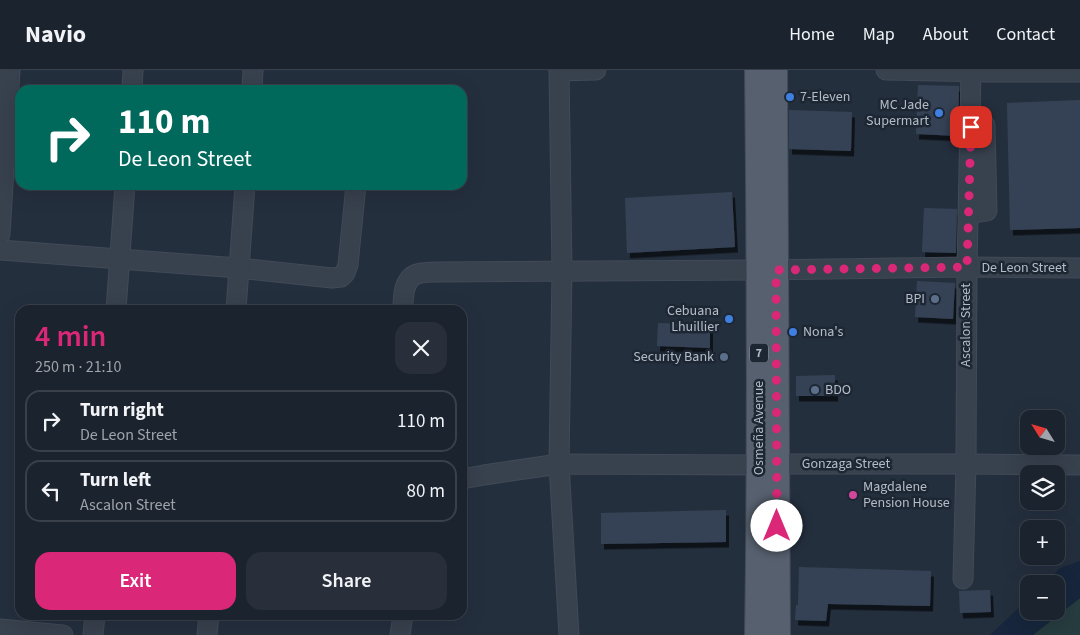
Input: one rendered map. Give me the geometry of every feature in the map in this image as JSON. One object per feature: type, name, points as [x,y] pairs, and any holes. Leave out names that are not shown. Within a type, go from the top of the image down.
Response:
[{"type":"main road","name":"Osmeña Avenue","points":[[757,70],[768,270]]},
{"type":"main road","name":"Osmeña Avenue","points":[[775,70],[768,270],[768,465],[778,635]]},
{"type":"main road","name":"Osmeña Avenue","points":[[757,635],[768,465]]},
{"type":"street","points":[[0,234],[10,70]]},
{"type":"street","points":[[132,85],[133,70]]},
{"type":"street","points":[[252,85],[253,70]]},
{"type":"street","points":[[569,635],[559,464],[562,272],[559,70],[596,70]]},
{"type":"street","points":[[886,70],[1080,72]]},
{"type":"street","name":"Ascalon Street","points":[[963,579],[966,464],[967,267],[972,71]]},
{"type":"street","points":[[116,305],[125,190]]},
{"type":"street","points":[[236,305],[245,190]]},
{"type":"street","points":[[0,250],[239,268],[332,278],[341,277],[348,265],[356,190]]},
{"type":"street","name":"De Leon Street","points":[[403,305],[406,285],[415,275],[438,272],[967,267],[1080,268]]},
{"type":"street","name":"Gonzaga Street","points":[[467,478],[559,464],[1080,465]]},
{"type":"street","points":[[93,635],[94,620]]},
{"type":"street","points":[[207,635],[208,620]]},
{"type":"street","points":[[400,635],[403,620]]},
{"type":"street","points":[[0,629],[64,635]]},
{"type":"green space","points":[[1080,598],[1080,635],[1033,635],[1052,620],[1065,620],[1065,610]]},
{"type":"water","points":[[1080,561],[1080,598],[1065,610],[1065,575],[1053,575],[1060,568]]},
{"type":"water","points":[[1020,607],[1020,620],[1052,620],[1033,635],[990,635]]},
{"type":"building","points":[[918,85],[959,86],[958,136],[916,134]]},
{"type":"building","points":[[1080,100],[1080,228],[1010,230],[1007,103]]},
{"type":"building","points":[[789,110],[852,112],[851,151],[789,149]]},
{"type":"building","points":[[732,192],[735,247],[627,253],[625,198]]},
{"type":"building","points":[[924,208],[957,209],[956,253],[922,252]]},
{"type":"building","points":[[917,281],[955,283],[953,319],[915,317]]},
{"type":"building","points":[[658,323],[710,325],[710,348],[657,346]]},
{"type":"building","name":"BDO","points":[[835,375],[835,396],[796,396],[796,376]]},
{"type":"building","points":[[726,510],[726,542],[601,544],[601,513]]},
{"type":"building","points":[[799,567],[931,571],[930,606],[828,604],[826,621],[795,620],[796,605],[798,605]]},
{"type":"building","points":[[990,590],[991,612],[960,613],[959,591]]},
{"type":"place","name":"7-Eleven","points":[[790,97]]},
{"type":"place","name":"MC Jade Supermart","points":[[939,113]]},
{"type":"place","name":"BPI","points":[[935,299]]},
{"type":"place","name":"Cebuana Lhuillier","points":[[729,319]]},
{"type":"place","name":"Nona's","points":[[793,332]]},
{"type":"place","name":"Security Bank","points":[[724,357]]},
{"type":"place","name":"BDO","points":[[815,390]]},
{"type":"place","name":"Magdalene Pension House","points":[[853,495]]},
{"type":"route","points":[[777,526],[776,270],[967,267],[971,127]]}]
